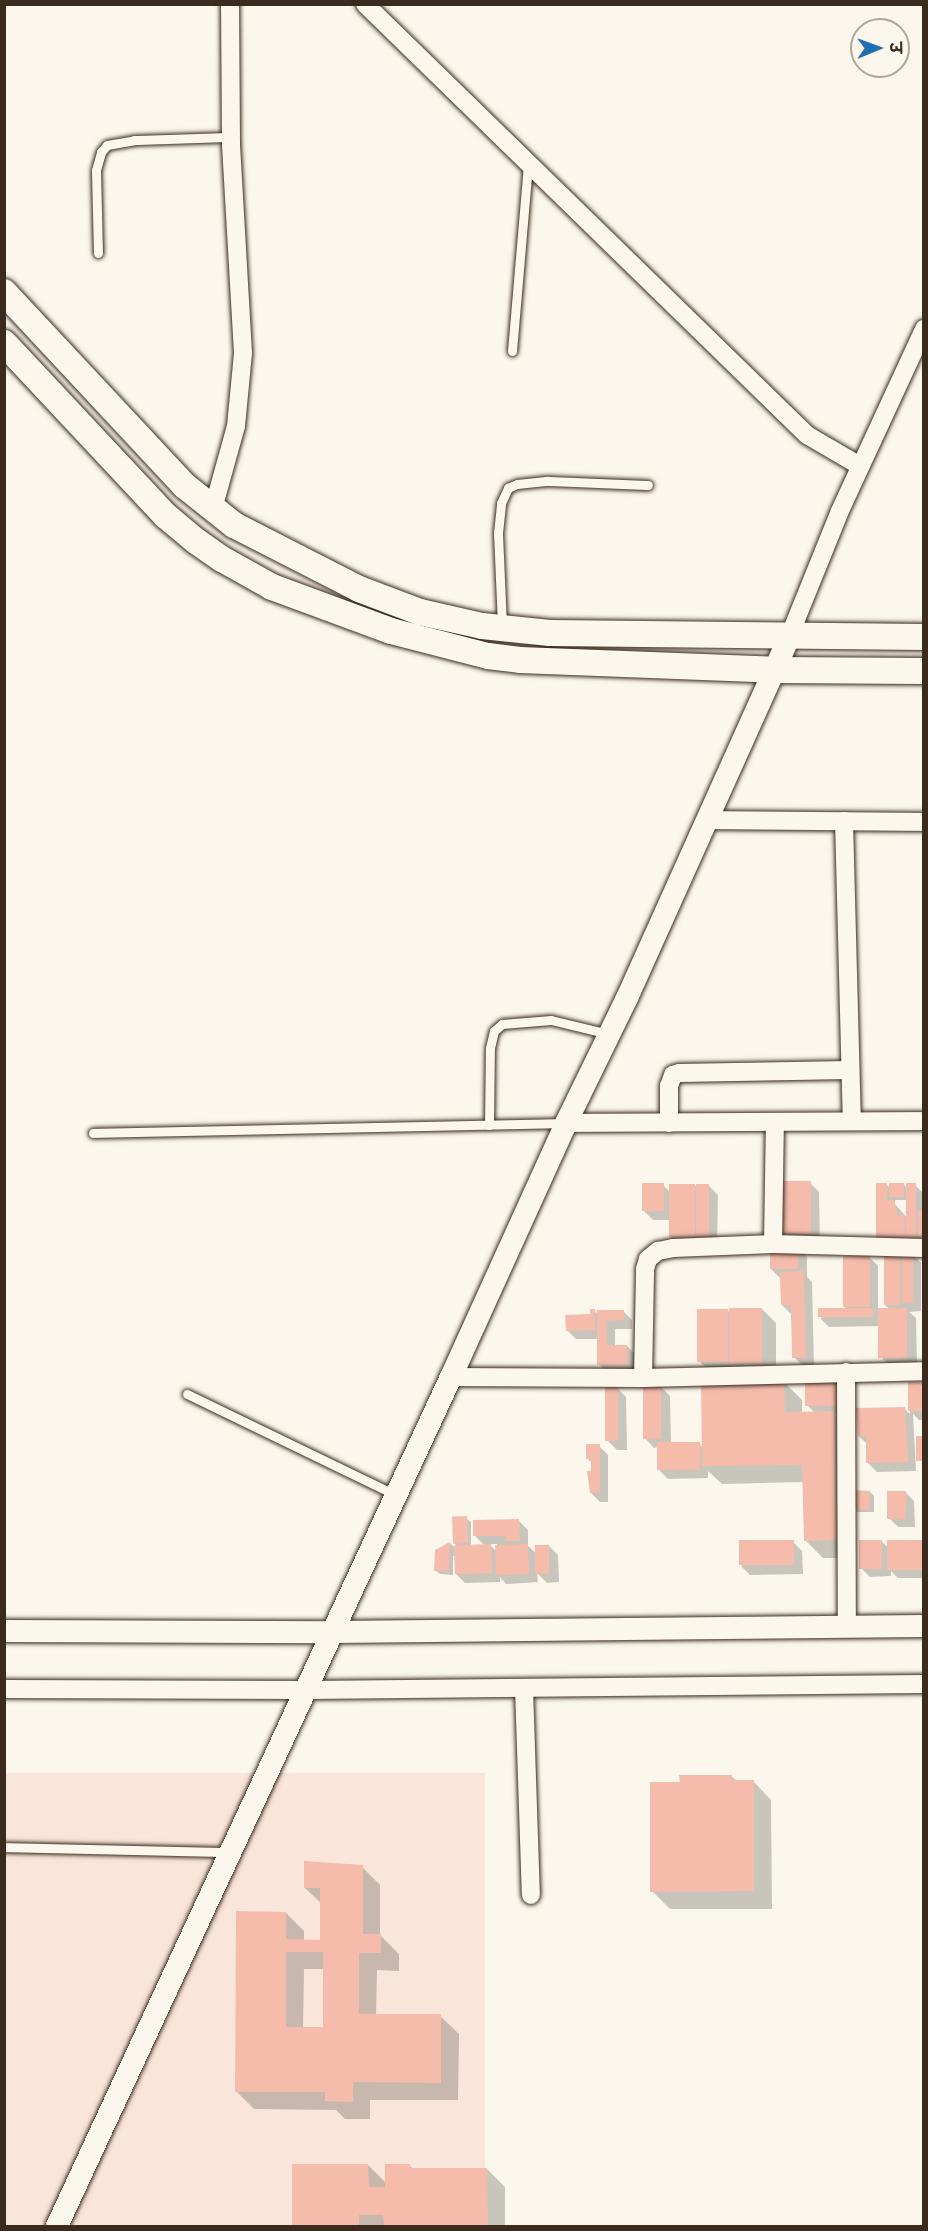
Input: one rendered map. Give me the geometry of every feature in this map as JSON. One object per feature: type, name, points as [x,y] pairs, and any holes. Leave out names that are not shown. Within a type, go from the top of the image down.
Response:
[{"type":"main road","points":[[4,292],[185,486],[213,509],[234,525],[359,589],[420,612],[502,628],[550,633],[924,637]]},
{"type":"main road","points":[[4,343],[166,516],[222,559],[272,586],[391,631],[488,656],[776,670],[924,671]]},
{"type":"street","points":[[213,509],[236,426],[243,353],[231,137],[230,4]]},
{"type":"street","points":[[365,4],[807,435],[860,466]]},
{"type":"street","points":[[57,2226],[776,670],[860,466],[924,329]]},
{"type":"street","points":[[707,820],[924,822]]},
{"type":"street","points":[[844,821],[852,1121]]},
{"type":"street","points":[[669,1123],[669,1086],[673,1075],[679,1073],[849,1070]]},
{"type":"street","points":[[566,1123],[924,1121]]},
{"type":"street","points":[[773,1244],[775,1122]]},
{"type":"street","points":[[643,1378],[645,1269],[648,1259],[658,1251],[673,1248],[773,1244],[924,1248]]},
{"type":"street","points":[[451,1377],[643,1378],[924,1371]]},
{"type":"street","points":[[846,1372],[847,1626]]},
{"type":"street","points":[[4,1631],[333,1632],[924,1626]]},
{"type":"street","points":[[4,1689],[306,1690],[924,1684]]},
{"type":"street","points":[[524,1688],[531,1895]]},
{"type":"lane","points":[[98,253],[96,170],[101,152],[107,145],[134,140],[231,137]]},
{"type":"lane","points":[[512,351],[528,164]]},
{"type":"lane","points":[[502,628],[498,533],[501,502],[508,488],[517,484],[548,481],[648,485]]},
{"type":"lane","points":[[489,1125],[490,1048],[494,1031],[502,1024],[551,1020],[609,1034]]},
{"type":"lane","points":[[93,1133],[566,1123]]},
{"type":"lane","points":[[187,1394],[396,1495]]},
{"type":"lane","points":[[4,1847],[231,1852]]},
{"type":"shaded area","points":[[5,1773],[485,1773],[485,2226],[5,2226]]},
{"type":"building","points":[[781,1181],[811,1181],[811,1234],[781,1234]]},
{"type":"building","points":[[642,1183],[664,1183],[664,1211],[642,1211]]},
{"type":"building","points":[[876,1183],[887,1183],[887,1200],[894,1200],[898,1215],[905,1215],[905,1238],[876,1238]]},
{"type":"building","points":[[889,1183],[904,1183],[904,1197],[889,1197]]},
{"type":"building","points":[[906,1183],[916,1183],[916,1239],[906,1239]]},
{"type":"building","points":[[669,1184],[695,1184],[695,1237],[669,1237]]},
{"type":"building","points":[[696,1184],[709,1184],[709,1238],[696,1238]]},
{"type":"building","points":[[918,1210],[924,1210],[924,1236],[918,1236]]},
{"type":"building","points":[[770,1247],[798,1247],[798,1269],[770,1269]]},
{"type":"building","points":[[884,1252],[900,1252],[900,1305],[884,1305]]},
{"type":"building","points":[[902,1253],[913,1253],[913,1303],[902,1303]]},
{"type":"building","points":[[843,1256],[870,1256],[870,1307],[843,1307]]},
{"type":"building","points":[[804,1271],[806,1358],[792,1358],[791,1305],[781,1305],[780,1272]]},
{"type":"building","points":[[729,1308],[762,1308],[762,1363],[729,1363]]},
{"type":"building","points":[[818,1308],[873,1308],[873,1317],[818,1317]]},
{"type":"building","points":[[878,1308],[907,1308],[907,1358],[878,1358]]},
{"type":"building","points":[[590,1309],[595,1309],[595,1330],[566,1331],[565,1315],[590,1314]]},
{"type":"building","points":[[697,1309],[728,1309],[728,1362],[697,1362]]},
{"type":"building","points":[[597,1310],[624,1310],[624,1320],[607,1321],[607,1345],[627,1345],[628,1365],[597,1365]]},
{"type":"building","points":[[784,1380],[785,1412],[834,1411],[836,1540],[804,1541],[802,1465],[702,1466],[701,1382]]},
{"type":"building","points":[[805,1380],[838,1380],[838,1406],[805,1406]]},
{"type":"building","points":[[908,1382],[924,1382],[924,1411],[908,1411]]},
{"type":"building","points":[[643,1385],[661,1385],[661,1439],[643,1439]]},
{"type":"building","points":[[605,1386],[618,1386],[618,1441],[605,1441]]},
{"type":"building","points":[[905,1407],[908,1462],[866,1463],[866,1436],[858,1436],[856,1408]]},
{"type":"building","points":[[916,1436],[924,1436],[924,1461],[916,1461]]},
{"type":"building","points":[[657,1442],[700,1442],[700,1470],[657,1470]]},
{"type":"building","points":[[586,1444],[600,1444],[600,1493],[590,1493],[587,1471],[591,1471],[591,1459],[586,1459]]},
{"type":"building","points":[[851,1490],[870,1491],[869,1510],[850,1509]]},
{"type":"building","points":[[887,1491],[906,1491],[906,1519],[887,1519]]},
{"type":"building","points":[[467,1516],[468,1543],[453,1544],[452,1517]]},
{"type":"building","points":[[519,1519],[520,1541],[506,1541],[506,1536],[473,1536],[473,1520]]},
{"type":"building","points":[[739,1540],[794,1540],[794,1565],[739,1565]]},
{"type":"building","points":[[859,1540],[882,1540],[882,1569],[859,1569]]},
{"type":"building","points":[[887,1540],[924,1540],[924,1570],[887,1570]]},
{"type":"building","points":[[450,1542],[449,1571],[434,1571],[435,1550]]},
{"type":"building","points":[[491,1544],[492,1573],[455,1574],[454,1545]]},
{"type":"building","points":[[528,1544],[529,1574],[496,1575],[495,1545]]},
{"type":"building","points":[[535,1545],[549,1545],[549,1574],[535,1574]]},
{"type":"building","points":[[679,1775],[732,1775],[732,1780],[754,1780],[754,1891],[650,1892],[650,1782],[680,1782]]},
{"type":"building","points":[[304,1861],[363,1865],[363,1934],[381,1934],[381,1953],[359,1953],[359,2014],[441,2014],[441,2083],[353,2082],[353,2102],[325,2101],[325,2092],[235,2092],[236,1911],[286,1912],[286,1939],[320,1940],[320,1888],[304,1888]],"holes":[[[286,1952],[323,1952],[323,2027],[286,2027]]]},
{"type":"building","points":[[292,2164],[368,2164],[369,2187],[385,2187],[385,2164],[410,2164],[410,2168],[487,2168],[488,2226],[384,2226],[383,2215],[359,2215],[359,2226],[292,2226]]}]
